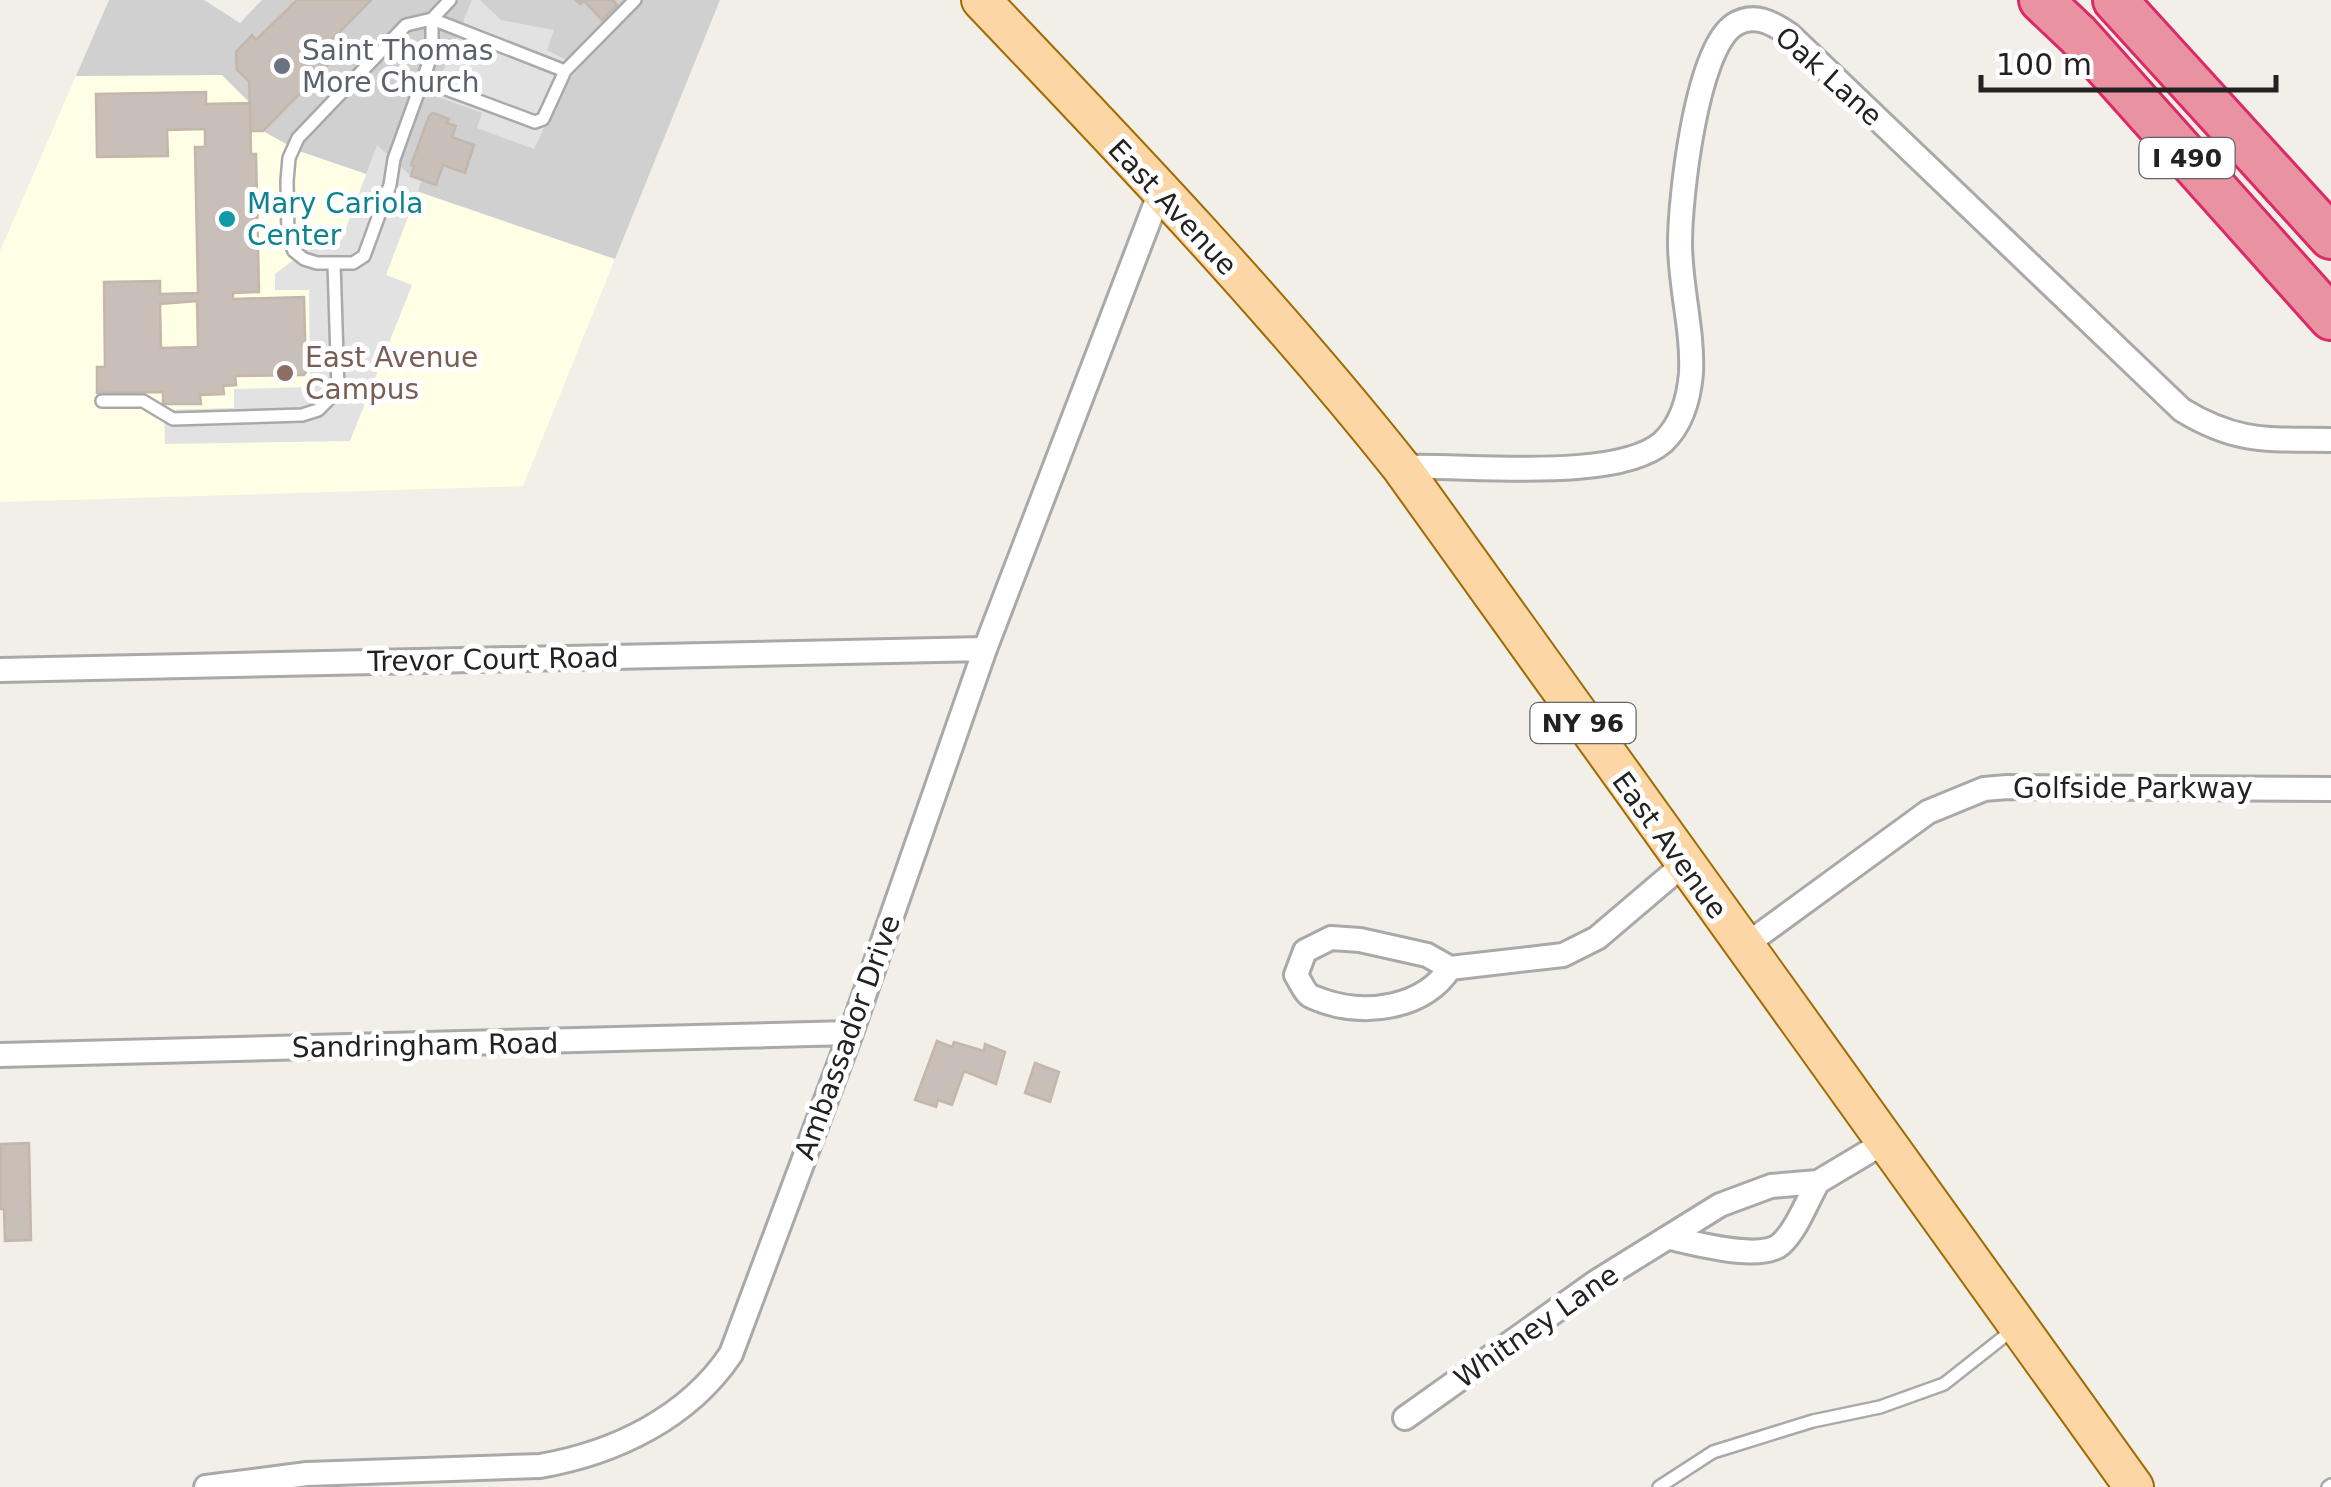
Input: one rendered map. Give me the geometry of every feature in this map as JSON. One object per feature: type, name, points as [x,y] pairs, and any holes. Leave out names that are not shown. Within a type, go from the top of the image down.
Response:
[{"type":"highway","name":"I 490","points":[[2041,0],[2078,35],[2331,318]]},
{"type":"highway","name":"I 490","points":[[2115,0],[2331,237]]},
{"type":"main road","name":"East Avenue","points":[[981,0],[1333,384],[1401,467],[2134,1487]]},
{"type":"street","name":"Oak Lane","points":[[1401,467],[1588,468],[1635,458],[1670,434],[1685,408],[1691,374],[1680,233],[1696,108],[1722,38],[1736,23],[1748,19],[1766,21],[1790,35],[2182,410],[2214,430],[2253,439],[2331,440]]},
{"type":"street","name":"Ambassador Drive","points":[[206,1487],[297,1475],[566,1462],[635,1435],[698,1396],[731,1354],[850,1033],[985,649],[1160,192]]},
{"type":"street","name":"Trevor Court Road","points":[[0,670],[985,649]]},
{"type":"street","name":"Golfside Parkway","points":[[1743,947],[1928,812],[1984,789],[2331,789]]},
{"type":"street","points":[[1450,968],[1441,983],[1406,1001],[1370,1010],[1309,996],[1296,975],[1305,951],[1330,938],[1394,946],[1427,955],[1450,968],[1541,960],[1582,948],[1684,864]]},
{"type":"street","name":"Sandringham Road","points":[[0,1056],[850,1033]]},
{"type":"street","name":"Whitney Lane","points":[[1406,1418],[1596,1282],[1682,1227],[1745,1194],[1771,1186],[1818,1182],[1884,1142]]},
{"type":"street","name":"Whitney Lane","points":[[1670,1238],[1756,1252],[1775,1249],[1784,1241],[1818,1182]]},
{"type":"lane","points":[[432,18],[432,54],[364,256],[353,263],[304,259],[288,237],[289,158],[310,124],[406,25],[432,18],[450,0]]},
{"type":"lane","points":[[422,80],[535,122],[543,119],[564,71],[634,0]]},
{"type":"lane","points":[[432,18],[564,71]]},
{"type":"lane","points":[[102,400],[143,400],[173,419],[302,415],[318,410],[338,390],[334,263]]},
{"type":"lane","points":[[1659,1487],[1713,1452],[1812,1421],[1880,1407],[1944,1384],[2018,1326]]},
{"type":"shaded area","points":[[109,0],[204,0],[240,23],[262,0],[720,0],[615,259],[299,151],[263,131],[251,131],[250,103],[222,75],[76,76]]},
{"type":"shaded area","points":[[472,0],[480,0],[501,20],[554,30],[547,50],[580,67],[564,86],[534,149],[477,128],[482,113],[433,95]]},
{"type":"shaded area","name":"East Avenue Campus","points":[[222,75],[250,103],[263,131],[299,151],[615,259],[523,486],[0,502],[0,251],[76,76]]},
{"type":"shaded area","points":[[377,145],[411,176],[422,180],[386,275],[412,285],[350,441],[165,444],[164,410],[234,408],[234,389],[310,387],[309,290],[275,290],[275,274],[309,248],[333,249],[342,239]]},
{"type":"building","name":"Saint Thomas More Church","points":[[297,0],[371,0],[320,52],[331,62],[263,131],[251,131],[249,81],[237,70],[236,52],[252,35],[256,40]]},
{"type":"building","points":[[576,0],[613,0],[617,5],[602,20],[584,1],[580,4]]},
{"type":"building","name":"Mary Cariola Center","points":[[206,92],[206,104],[250,103],[251,154],[256,154],[259,292],[233,293],[233,299],[304,297],[304,375],[235,376],[236,385],[223,386],[224,394],[200,395],[201,404],[163,404],[163,392],[97,393],[97,367],[105,367],[104,282],[160,281],[160,294],[198,293],[195,147],[205,147],[205,129],[167,130],[168,156],[97,157],[96,94]],"holes":[[[197,301],[198,347],[161,348],[160,304]]]},
{"type":"building","points":[[433,113],[456,126],[452,137],[474,145],[465,173],[443,165],[436,185],[411,176],[411,165]]},
{"type":"building","points":[[937,1041],[984,1051],[985,1044],[1005,1052],[996,1084],[964,1071],[952,1105],[938,1100],[936,1107],[915,1100]]},
{"type":"building","points":[[1035,1063],[1059,1072],[1050,1102],[1025,1093]]},
{"type":"building","points":[[29,1143],[31,1240],[5,1241],[4,1209],[0,1209],[1,1144]]},
{"type":"place","name":"Saint Thomas More Church","points":[[282,66]]},
{"type":"place","name":"Mary Cariola Center","points":[[227,219]]},
{"type":"place","name":"East Avenue Campus","points":[[285,373]]}]
